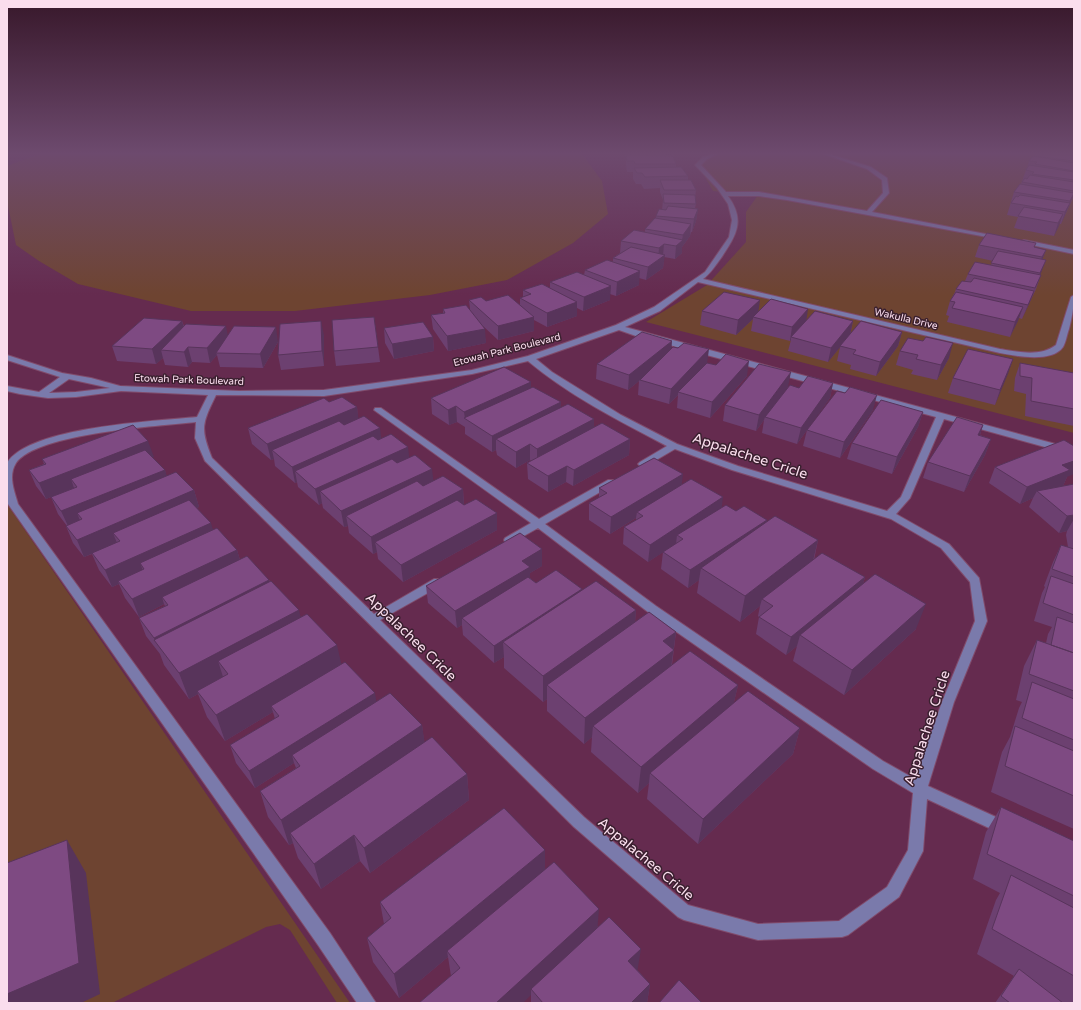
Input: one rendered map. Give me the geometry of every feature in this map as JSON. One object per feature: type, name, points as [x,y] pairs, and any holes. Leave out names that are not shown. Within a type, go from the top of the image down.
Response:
[{"type":"street","name":"Etowah Park Boulevard","points":[[7,357],[67,376],[120,388],[213,393],[324,393],[472,372],[530,358],[568,346],[619,328],[657,309],[706,273],[732,237],[735,220],[729,201]]},
{"type":"street","points":[[801,201],[1006,239]]},
{"type":"street","points":[[868,213],[879,201]]},
{"type":"street","points":[[1021,242],[1074,252]]},
{"type":"street","name":"Wakulla Drive","points":[[697,280],[1000,352],[1028,354],[1046,353],[1060,346],[1074,297]]},
{"type":"street","points":[[619,328],[1074,452]]},
{"type":"street","name":"Appalachee Cricle","points":[[213,393],[200,419],[200,438],[208,459],[579,822],[684,912],[758,932],[842,929],[893,892],[915,851],[921,782],[948,702],[981,621],[975,581],[945,546],[895,517],[736,468],[674,446],[618,418],[547,372],[530,358]]},
{"type":"street","points":[[42,394],[67,376]]},
{"type":"street","name":"Etowah Park Boulevard","points":[[7,388],[21,393],[59,395],[99,392],[120,388]]},
{"type":"street","points":[[378,410],[538,523],[652,609],[878,765],[921,790],[1018,834]]},
{"type":"street","points":[[889,515],[905,498],[941,416]]},
{"type":"street","points":[[7,477],[14,460],[38,444],[58,438],[86,433],[200,419]]},
{"type":"street","points":[[634,470],[674,446]]},
{"type":"street","points":[[496,547],[620,477]]},
{"type":"street","points":[[7,480],[13,504],[324,939],[367,1003]]},
{"type":"street","points":[[372,620],[448,576]]},
{"type":"shaded area","points":[[8,201],[606,201],[608,214],[573,243],[507,280],[430,295],[295,311],[191,311],[78,284],[39,261],[16,245]]},
{"type":"shaded area","points":[[754,201],[1074,201],[1074,433],[646,322],[707,285],[746,242],[746,212]]},
{"type":"shaded area","points":[[7,504],[350,1003],[337,1003],[290,930],[280,924],[266,927],[112,1003],[7,1003]]},
{"type":"building","points":[[664,201],[696,201],[696,204],[664,203]]},
{"type":"building","points":[[1012,201],[1058,201],[1070,203],[1065,212],[1011,203]]},
{"type":"building","points":[[668,206],[698,209],[694,219],[656,216],[659,209],[666,210]]},
{"type":"building","points":[[1024,207],[1063,214],[1058,223],[1018,216]]},
{"type":"building","points":[[655,218],[691,224],[683,235],[645,229]]},
{"type":"building","points":[[634,230],[683,240],[676,246],[664,244],[659,248],[621,241]]},
{"type":"building","points":[[987,233],[1036,243],[1034,247],[1046,250],[1042,257],[979,245]]},
{"type":"building","points":[[631,247],[665,255],[648,267],[613,258]]},
{"type":"building","points":[[998,251],[1046,260],[1040,273],[991,263]]},
{"type":"building","points":[[607,260],[640,271],[617,282],[585,270]]},
{"type":"building","points":[[975,262],[1041,275],[1035,288],[968,274]]},
{"type":"building","points":[[577,272],[611,286],[584,297],[550,282]]},
{"type":"building","points":[[974,278],[1034,291],[1028,305],[956,289],[962,281],[971,282]]},
{"type":"building","points":[[542,284],[577,302],[547,313],[520,298],[531,294],[523,290]]},
{"type":"building","points":[[724,292],[760,300],[738,320],[702,311]]},
{"type":"building","points":[[956,292],[1023,307],[1015,322],[952,308],[955,302],[950,301]]},
{"type":"building","points":[[508,295],[534,317],[498,326],[469,300],[481,297],[486,301]]},
{"type":"building","points":[[771,299],[808,309],[792,327],[753,317]]},
{"type":"building","points":[[466,305],[485,329],[447,336],[431,315],[445,313],[443,309]]},
{"type":"building","points":[[815,311],[853,321],[831,348],[791,337]]},
{"type":"building","points":[[374,317],[378,347],[334,351],[332,320]]},
{"type":"building","points":[[144,318],[182,321],[152,349],[112,346]]},
{"type":"building","points":[[321,321],[322,351],[278,355],[280,324]]},
{"type":"building","points":[[861,321],[902,332],[880,362],[853,354],[856,350],[840,346]]},
{"type":"building","points":[[423,322],[433,337],[392,344],[384,328]]},
{"type":"building","points":[[186,324],[226,326],[207,348],[188,347],[184,352],[161,350]]},
{"type":"building","points":[[234,326],[276,327],[260,354],[216,353]]},
{"type":"building","points":[[642,332],[672,341],[629,375],[597,364]]},
{"type":"building","points":[[926,337],[953,343],[941,365],[916,359],[918,355],[900,351],[908,338],[923,341]]},
{"type":"building","points":[[684,343],[709,349],[671,389],[640,380],[673,347],[678,348]]},
{"type":"building","points":[[968,349],[1013,359],[1000,390],[953,378]]},
{"type":"building","points":[[726,354],[749,361],[712,402],[678,392],[707,363],[716,365]]},
{"type":"building","points":[[1020,363],[1074,373],[1074,409],[1031,401],[1032,378],[1020,376]]},
{"type":"building","points":[[759,364],[791,372],[759,415],[725,405]]},
{"type":"building","points":[[504,367],[531,382],[464,412],[456,406],[448,410],[431,398]]},
{"type":"building","points":[[808,376],[833,383],[801,428],[765,417],[790,385],[799,388]]},
{"type":"building","points":[[533,387],[561,402],[492,436],[464,418]]},
{"type":"building","points":[[850,387],[877,395],[844,442],[807,430],[837,391],[845,393]]},
{"type":"building","points":[[342,397],[357,407],[267,444],[248,428],[324,398],[329,402]]},
{"type":"building","points":[[881,400],[923,412],[897,457],[852,443]]},
{"type":"building","points":[[568,404],[594,419],[537,449],[530,444],[516,452],[496,439]]},
{"type":"building","points":[[364,416],[380,428],[292,467],[272,450],[339,421],[344,425]]},
{"type":"building","points":[[957,417],[983,425],[978,435],[991,439],[970,476],[928,462]]},
{"type":"building","points":[[602,423],[630,439],[574,470],[567,466],[548,476],[527,463]]},
{"type":"building","points":[[133,425],[148,441],[39,483],[29,470],[46,464],[42,459]]},
{"type":"building","points":[[391,434],[408,447],[315,489],[295,471],[373,436],[378,440]]},
{"type":"building","points":[[1064,440],[1074,446],[1074,461],[1062,465],[1070,470],[1027,487],[995,467]]},
{"type":"building","points":[[145,450],[165,470],[61,511],[51,497],[77,487],[71,479]]},
{"type":"building","points":[[415,455],[432,469],[341,511],[320,491],[392,459],[397,463]]},
{"type":"building","points":[[654,458],[683,474],[611,517],[589,503],[607,493],[599,488]]},
{"type":"building","points":[[176,472],[194,490],[77,540],[66,526],[82,519],[77,513]]},
{"type":"building","points":[[443,476],[463,489],[371,537],[346,516],[417,481],[423,486]]},
{"type":"building","points":[[691,479],[723,497],[650,545],[624,527],[643,516],[637,512]]},
{"type":"building","points":[[1074,484],[1074,515],[1067,516],[1037,491]]},
{"type":"building","points":[[476,499],[497,513],[401,565],[375,542],[457,500],[464,505]]},
{"type":"building","points":[[189,500],[211,523],[105,570],[92,553],[120,541],[113,533]]},
{"type":"building","points":[[726,505],[736,511],[744,506],[767,520],[690,570],[663,552],[683,539],[677,535]]},
{"type":"building","points":[[775,516],[818,540],[745,596],[701,568]]},
{"type":"building","points":[[217,528],[237,550],[132,599],[118,581],[144,569],[140,563]]},
{"type":"building","points":[[520,533],[542,549],[522,561],[530,567],[455,611],[426,586]]},
{"type":"building","points":[[1061,545],[1074,549],[1074,577],[1052,569]]},
{"type":"building","points":[[822,553],[865,577],[791,637],[759,617],[773,606],[762,599]]},
{"type":"building","points":[[247,556],[269,580],[154,638],[139,618],[168,605],[162,597]]},
{"type":"building","points":[[556,570],[582,589],[494,646],[462,618],[528,577],[536,583]]},
{"type":"building","points":[[875,574],[926,604],[852,670],[800,635]]},
{"type":"building","points":[[1051,576],[1074,584],[1074,615],[1043,603]]},
{"type":"building","points":[[271,581],[299,610],[179,673],[154,640]]},
{"type":"building","points":[[596,581],[636,610],[543,676],[503,642]]},
{"type":"building","points":[[649,612],[676,632],[663,641],[674,650],[585,718],[547,685]]},
{"type":"building","points":[[307,614],[337,645],[216,715],[197,691],[228,674],[218,661]]},
{"type":"building","points":[[1057,617],[1074,623],[1074,653],[1051,645]]},
{"type":"building","points":[[1037,640],[1074,653],[1074,691],[1029,674]]},
{"type":"building","points":[[690,651],[738,685],[641,767],[593,726]]},
{"type":"building","points":[[345,662],[375,693],[249,771],[230,745],[279,716],[271,706]]},
{"type":"building","points":[[1032,682],[1074,699],[1074,740],[1022,718]]},
{"type":"building","points":[[748,691],[800,728],[703,819],[650,773]]},
{"type":"building","points":[[390,693],[422,725],[281,820],[260,791],[300,766],[292,755]]},
{"type":"building","points":[[1015,726],[1074,751],[1074,796],[1005,766]]},
{"type":"building","points":[[432,737],[467,774],[364,848],[354,835],[314,864],[290,833]]},
{"type":"building","points":[[1001,807],[1074,841],[1074,896],[987,854]]},
{"type":"building","points":[[504,808],[545,850],[394,974],[367,938],[391,918],[380,902]]},
{"type":"building","points":[[67,840],[79,963],[7,994],[7,863]]},
{"type":"building","points":[[554,862],[599,909],[496,1003],[419,1003],[460,968],[447,951]]},
{"type":"building","points":[[1011,875],[1074,908],[1074,976],[992,929]]},
{"type":"building","points":[[609,917],[641,949],[628,961],[650,984],[631,1003],[543,1003],[531,989]]},
{"type":"building","points":[[1019,969],[1063,1003],[1010,1003],[1001,996]]},
{"type":"building","points":[[679,980],[702,1003],[659,1003]]}]
